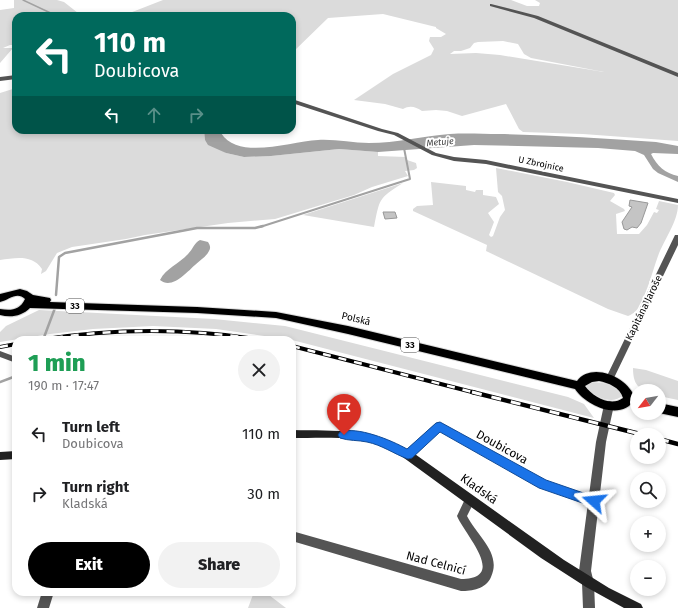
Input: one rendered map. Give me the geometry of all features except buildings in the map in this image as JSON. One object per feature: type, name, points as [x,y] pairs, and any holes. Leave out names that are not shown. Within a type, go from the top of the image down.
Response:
[{"type":"main road","points":[[0,312],[13,313],[21,310],[28,302],[27,294],[21,292],[2,296]]},
{"type":"main road","name":"Polská","points":[[28,302],[276,315],[348,330],[579,386]]},
{"type":"main road","points":[[630,394],[609,380],[602,378],[586,378],[581,381],[579,386],[589,398],[609,405],[624,404],[630,401]]},
{"type":"main road","points":[[666,409],[678,412]]},
{"type":"main road","name":"Kladská","points":[[296,434],[344,435],[368,438],[389,444],[408,455],[588,583],[614,598],[637,608]]},
{"type":"main road","points":[[0,456],[12,455]]},
{"type":"street","points":[[491,5],[536,17],[574,31],[678,75]]},
{"type":"street","points":[[0,79],[12,77]]},
{"type":"street","name":"U Zbrojnice","points":[[296,102],[403,137],[424,150],[454,159],[486,162],[678,201]]},
{"type":"street","name":"Kapitána Jaroše","points":[[609,380],[678,237]]},
{"type":"street","points":[[0,354],[12,358]]},
{"type":"street","points":[[589,608],[588,583],[585,571],[601,442],[609,405]]},
{"type":"street","name":"Doubicova","points":[[408,455],[440,426],[543,484],[594,501]]},
{"type":"street","name":"Nad Celnicí","points":[[296,537],[461,585],[477,584],[484,580],[488,574],[490,565],[486,554],[465,524],[462,516],[470,500]]},
{"type":"street","points":[[43,608],[47,596]]},
{"type":"shaded area","points":[[14,0],[57,0],[64,2],[77,12],[12,12],[12,45],[3,48],[12,49],[0,63],[0,10],[14,8]]},
{"type":"shaded area","points":[[163,0],[511,0],[527,6],[539,6],[540,3],[535,0],[678,0],[678,141],[583,134],[523,132],[519,129],[506,104],[462,116],[447,111],[422,111],[411,107],[403,109],[385,104],[354,100],[393,74],[431,55],[434,49],[429,41],[430,37],[441,37],[446,34],[436,27],[383,14],[328,18],[296,49],[296,12],[132,12]],"holes":[[[503,41],[518,44],[524,54],[531,58],[604,72],[500,55],[476,53],[450,54],[454,51],[461,51],[470,48],[474,43],[478,42]]]},
{"type":"shaded area","points":[[12,89],[12,134],[204,134],[205,140],[226,153],[244,157],[271,156],[339,149],[378,152],[378,156],[406,157],[407,160],[416,163],[417,168],[414,170],[405,171],[408,176],[372,187],[354,195],[275,219],[228,223],[72,247],[57,253],[46,271],[41,274],[42,269],[38,264],[28,259],[17,258],[0,260],[0,93]]},
{"type":"shaded area","points":[[496,168],[614,193],[615,195],[610,201],[625,211],[616,214],[617,234],[639,234],[647,225],[654,212],[657,213],[659,210],[656,209],[659,201],[678,205],[676,217],[658,256],[645,294],[636,311],[628,316],[608,309],[486,251],[487,245],[413,211],[413,209],[417,206],[433,205],[431,182],[466,186],[466,190],[475,192],[476,190],[483,190],[483,195],[496,197],[499,204],[488,213],[494,222],[489,235],[491,237],[493,236],[500,217],[505,210],[502,196],[498,192]]},
{"type":"shaded area","points":[[403,183],[384,196],[381,200],[374,227],[303,215]]},
{"type":"shaded area","points":[[39,310],[214,319],[285,326],[568,397],[584,404],[594,418],[296,341],[296,336],[264,336],[216,329],[153,326],[93,329],[38,336],[12,336],[12,340],[0,342],[0,332],[6,326]]},
{"type":"shaded area","points":[[633,368],[646,370],[678,381],[678,400],[666,397],[666,384],[636,384],[633,375]]},
{"type":"shaded area","points":[[590,383],[608,384],[619,391],[622,396],[614,400],[599,397],[587,389],[587,385]]},
{"type":"shaded area","points":[[252,596],[270,596],[286,608],[248,608]]},
{"type":"water","name":"Metuje","points":[[204,134],[222,134],[229,141],[240,146],[252,148],[280,146],[318,140],[379,143],[450,134],[519,134],[656,142],[678,146],[678,154],[651,154],[662,168],[669,173],[678,176],[678,182],[658,173],[653,169],[644,155],[635,151],[598,148],[474,145],[378,152],[339,149],[271,156],[244,157],[226,153],[208,145],[205,140]]},
{"type":"water","points":[[200,240],[208,242],[210,245],[210,250],[205,257],[179,279],[169,283],[165,283],[160,280],[169,269],[190,252]]},
{"type":"waterway","points":[[23,0],[48,12]]},
{"type":"waterway","points":[[260,227],[410,179],[404,148]]},
{"type":"waterway","points":[[56,295],[59,257],[65,253],[197,228],[255,228],[263,226]]},
{"type":"waterway","points":[[44,336],[55,308]]},
{"type":"waterway","points":[[0,382],[12,378]]},
{"type":"railway","points":[[67,336],[95,333],[151,331],[207,333],[235,336]]},
{"type":"railway","points":[[0,347],[12,345]]},
{"type":"railway","points":[[296,347],[476,393]]},
{"type":"railway","points":[[472,392],[476,393]]},
{"type":"railway","points":[[476,393],[630,432]]},
{"type":"railway","points":[[666,441],[678,444]]},
{"type":"route","points":[[344,435],[368,438],[389,444],[408,455],[440,426],[543,484],[594,501]]}]
